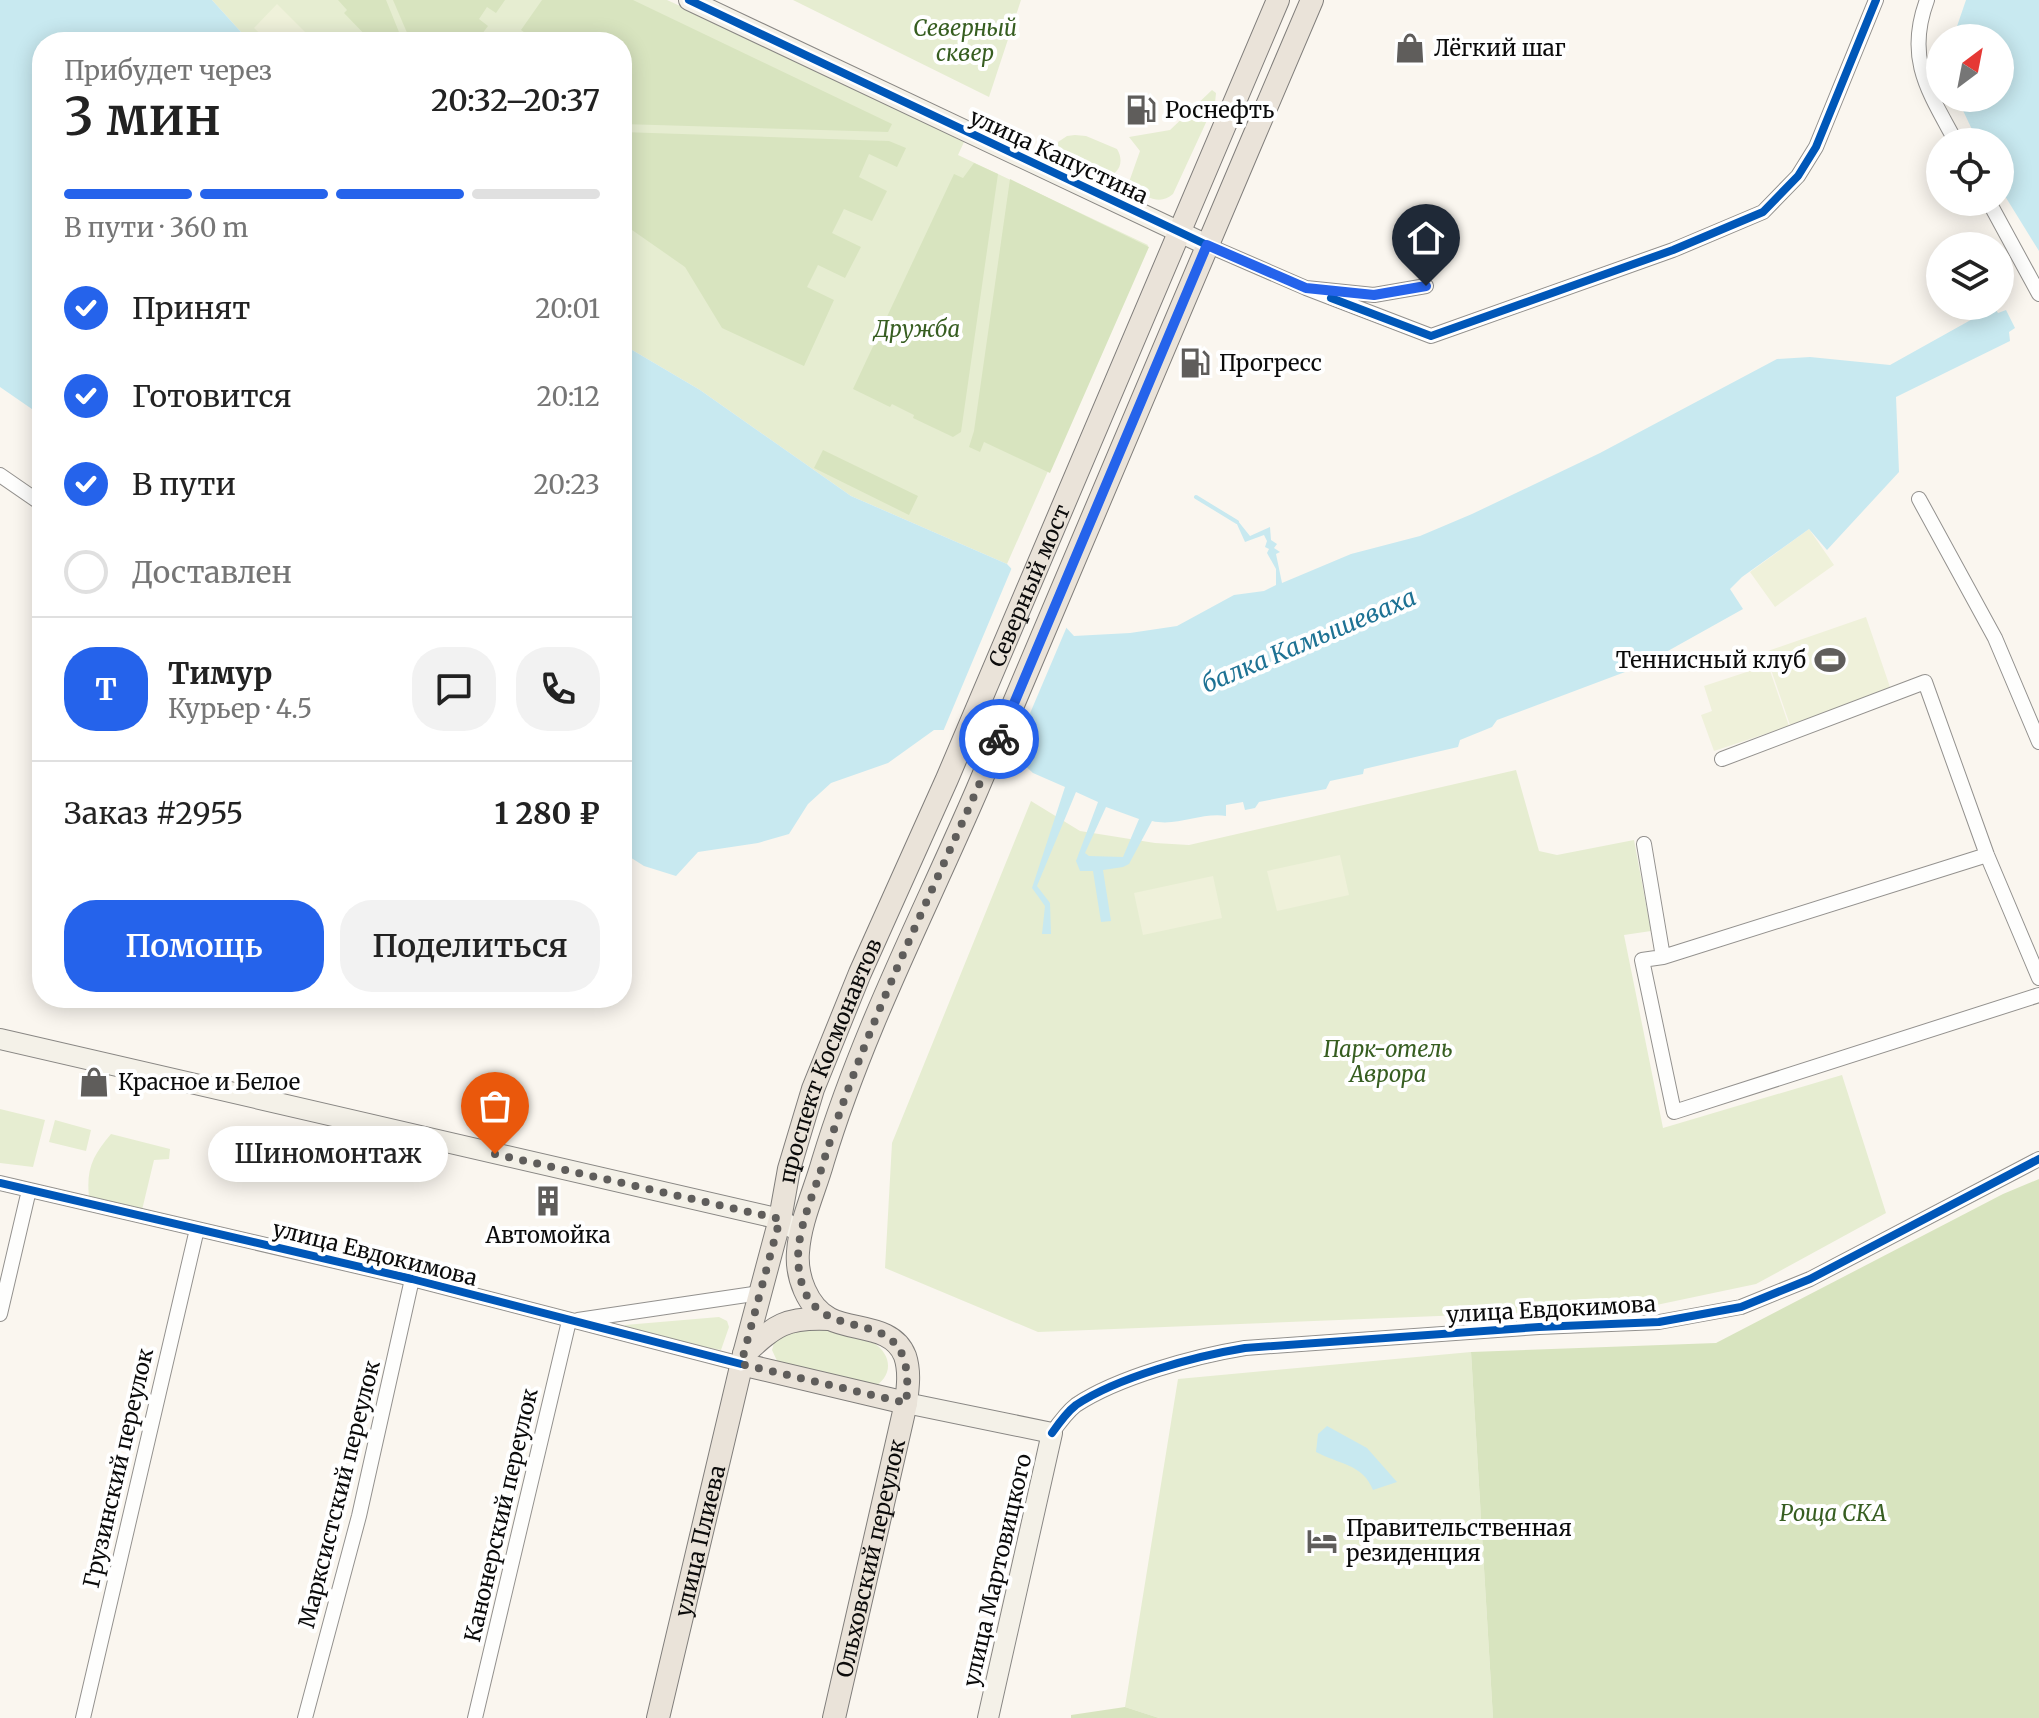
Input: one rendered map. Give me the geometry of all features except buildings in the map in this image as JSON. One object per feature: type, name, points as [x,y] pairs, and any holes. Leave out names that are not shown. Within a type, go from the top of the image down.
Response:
[{"type":"main road","points":[[1179,232],[1278,0]]},
{"type":"main road","points":[[1207,245],[1312,0]]},
{"type":"main road","name":"Северный мост","points":[[947,779],[1179,232]]},
{"type":"main road","name":"Северный мост","points":[[976,792],[1207,245]]},
{"type":"main road","name":"проспект Космонавтов","points":[[742,1359],[780,1219],[789,1169],[813,1089],[860,973],[947,779]]},
{"type":"main road","name":"проспект Космонавтов","points":[[799,1242],[841,1102],[889,984],[976,792]]},
{"type":"main road","points":[[799,1242],[797,1256],[801,1283],[807,1296],[829,1319]]},
{"type":"main road","points":[[742,1359],[783,1322],[805,1318],[829,1319]]},
{"type":"main road","name":"Ольховский переулок","points":[[829,1319],[885,1335],[898,1344],[905,1355],[908,1370],[906,1403],[834,1718]]},
{"type":"main road","name":"улица Евдокимова","points":[[742,1359],[906,1403]]},
{"type":"main road","name":"улица Плиева","points":[[658,1718],[742,1359]]},
{"type":"street","name":"улица Капустина","points":[[689,0],[1179,232],[1306,288],[1374,295],[1426,286]]},
{"type":"street","points":[[1306,288],[1431,336],[1673,250],[1763,212],[1798,176],[1816,147],[1876,0]]},
{"type":"street","points":[[1927,0],[1919,20],[1922,79],[1948,128]]},
{"type":"street","points":[[1997,216],[2039,294]]},
{"type":"street","points":[[0,475],[32,497]]},
{"type":"street","points":[[1919,499],[1995,638],[2039,742]]},
{"type":"street","points":[[1722,759],[1925,682],[1987,855],[2039,978]]},
{"type":"street","points":[[1644,844],[1663,957]]},
{"type":"street","points":[[1987,855],[1663,957],[1642,960],[1674,1112],[2039,995]]},
{"type":"street","points":[[0,1039],[780,1219],[799,1235],[799,1242]]},
{"type":"street","name":"улица Евдокимова","points":[[906,1403],[1052,1433],[1074,1406],[1096,1394],[1121,1382],[1217,1352],[1509,1329],[1659,1322],[1741,1307],[1810,1279],[2039,1159]]},
{"type":"street","name":"улица Евдокимова","points":[[0,1183],[412,1279],[569,1321],[742,1359]]},
{"type":"street","points":[[0,1314],[29,1190]]},
{"type":"street","name":"Грузинский переулок","points":[[83,1718],[197,1229]]},
{"type":"street","name":"Марксистский переулок","points":[[305,1718],[359,1516],[412,1279]]},
{"type":"street","points":[[569,1321],[760,1293]]},
{"type":"street","name":"Канонерский переулок","points":[[475,1718],[569,1321]]},
{"type":"street","name":"улица Мартовицкого","points":[[988,1718],[1052,1433]]},
{"type":"green space","name":"Дружба","points":[[212,0],[667,0],[964,142],[958,155],[1148,245],[1007,564],[851,496],[700,390],[632,350],[632,32],[241,32]]},
{"type":"green space","points":[[338,0],[386,0],[399,32],[362,32],[344,13],[347,10]]},
{"type":"green space","points":[[393,0],[505,0],[496,13],[487,7],[479,19],[488,26],[484,32],[407,32]]},
{"type":"green space","points":[[542,0],[633,0],[892,124],[888,132],[632,124],[632,32],[521,30]]},
{"type":"green space","name":"Северный сквер","points":[[793,0],[1021,0],[989,97]]},
{"type":"green space","points":[[277,4],[305,32],[258,32],[254,28]]},
{"type":"green space","points":[[1212,90],[1216,93],[1215,103],[1173,194],[1158,200],[1132,190],[1129,182],[1140,151],[1129,137],[1170,130]]},
{"type":"green space","points":[[632,132],[889,141],[906,148],[897,167],[869,154],[859,177],[887,191],[872,221],[844,209],[832,233],[861,247],[845,278],[818,265],[807,287],[834,300],[804,366],[722,328],[685,267],[632,230]]},
{"type":"green space","points":[[1075,135],[1086,136],[1117,149],[1120,163],[1117,171],[1103,177],[1067,160],[1058,149],[1058,142]]},
{"type":"green space","points":[[974,163],[998,174],[961,432],[953,437],[892,404],[890,407],[853,389],[954,174],[963,178]]},
{"type":"green space","points":[[1010,179],[1149,247],[1050,473],[984,442],[980,452],[969,447],[974,431]]},
{"type":"green space","points":[[823,450],[918,496],[909,515],[814,468]]},
{"type":"green space","points":[[1809,529],[1834,565],[1775,607],[1750,572]]},
{"type":"green space","points":[[1866,617],[1891,690],[1790,725],[1765,652]]},
{"type":"green space","points":[[1768,665],[1789,726],[1714,751],[1701,715],[1712,711],[1704,686]]},
{"type":"green space","name":"Парк-отель Аврора","points":[[1516,770],[1539,851],[1557,855],[1634,840],[1651,931],[1624,935],[1663,1128],[1842,1075],[1886,1213],[1756,1284],[1642,1308],[1038,1332],[885,1268],[892,1143],[1031,801],[1080,831],[1189,845]]},
{"type":"green space","points":[[1340,855],[1349,895],[1277,911],[1267,871]]},
{"type":"green space","points":[[1213,876],[1222,918],[1143,935],[1134,893]]},
{"type":"green space","points":[[0,1109],[45,1120],[33,1167],[0,1163]]},
{"type":"green space","points":[[55,1120],[91,1130],[86,1151],[49,1142]]},
{"type":"green space","points":[[111,1134],[170,1149],[169,1159],[154,1160],[142,1210],[89,1197],[92,1163]]},
{"type":"green space","name":"Роща СКА","points":[[2039,1179],[2039,1718],[1493,1718],[1471,1352],[1716,1343],[2003,1194]]},
{"type":"green space","points":[[719,1317],[727,1321],[729,1327],[721,1350],[624,1331],[625,1325]]},
{"type":"green space","points":[[805,1325],[874,1343],[887,1360],[884,1378],[872,1388],[778,1363],[772,1350],[776,1336]]},
{"type":"green space","points":[[1471,1352],[1493,1718],[1159,1718],[1125,1707],[1178,1379]]},
{"type":"green space","points":[[1125,1707],[1159,1718],[1071,1718],[1071,1715]]},
{"type":"water","points":[[0,0],[212,0],[241,32],[32,32],[32,409],[0,387]]},
{"type":"water","points":[[1966,0],[2039,0],[2039,251],[2014,211],[2014,128],[1971,128],[1964,112],[2014,112],[2014,24],[1958,24]]},
{"type":"water","name":"балка Камышеваха","points":[[1971,320],[2011,320],[2015,328],[2009,332],[2010,341],[1896,397],[1899,472],[1827,550],[1809,529],[1742,577],[1730,589],[1743,609],[1641,666],[1497,720],[1492,727],[1460,740],[1458,747],[1364,769],[1363,774],[1330,781],[1326,789],[1259,802],[1255,808],[1245,810],[1243,802],[1226,805],[1226,816],[1152,821],[1129,864],[1103,870],[1111,921],[1101,922],[1093,871],[1080,871],[1076,861],[1098,802],[1076,792],[1037,886],[1050,903],[1051,934],[1042,934],[1045,906],[1032,888],[1065,787],[1033,773],[987,730],[934,730],[888,763],[831,783],[808,804],[789,834],[758,843],[698,852],[676,876],[644,866],[632,858],[632,350],[700,390],[851,496],[1007,564],[1074,636],[1130,633],[1177,626],[1234,595],[1264,591],[1276,585],[1276,569],[1267,553],[1269,549],[1265,547],[1267,541],[1264,535],[1245,542],[1238,521],[1250,536],[1270,527],[1271,540],[1277,544],[1274,548],[1280,552],[1276,554],[1282,583],[1351,554],[1420,536],[1472,514],[1600,453],[1777,359],[1810,357],[1890,365]],"holes":[[[1106,807],[1139,819],[1123,857],[1089,856],[1085,853]]]},
{"type":"water","points":[[1327,1426],[1367,1448],[1397,1482],[1373,1490],[1369,1481],[1356,1470],[1316,1452],[1318,1434]]},
{"type":"pier","points":[[1013,565],[1068,624],[1011,758],[985,734],[942,734]]},
{"type":"waterway","points":[[1196,497],[1237,522]]},
{"type":"cycle path","points":[[689,0],[1207,245],[1306,288],[1374,295],[1426,286]]},
{"type":"cycle path","points":[[1331,298],[1431,336],[1673,250],[1763,212],[1798,176],[1816,147],[1876,0]]},
{"type":"cycle path","points":[[1052,1433],[1076,1405],[1113,1385],[1181,1362],[1245,1348],[1539,1327],[1659,1322],[1741,1307],[1810,1279],[2039,1159]]},
{"type":"cycle path","points":[[0,1183],[412,1279],[741,1364]]},
{"type":"way so far","points":[[495,1154],[780,1219],[741,1364],[906,1403],[908,1370],[905,1355],[898,1344],[885,1335],[829,1319],[807,1296],[801,1283],[797,1256],[805,1219],[841,1102],[889,984],[999,739]]},
{"type":"place","name":"Лёгкий шаг","points":[[1410,48]]},
{"type":"place","name":"Роснефть","points":[[1141,110]]},
{"type":"place","name":"Прогресс","points":[[1195,363]]},
{"type":"place","name":"Теннисный клуб","points":[[1830,660]]},
{"type":"place","name":"Красное и Белое","points":[[94,1082]]},
{"type":"place","name":"Шиномонтаж","points":[[495,1154]]},
{"type":"place","name":"Автомойка","points":[[548,1201]]},
{"type":"place","name":"Правительственная резиденция","points":[[1322,1541]]},
{"type":"route","points":[[999,739],[1207,245],[1306,288],[1374,295],[1426,286]]}]
